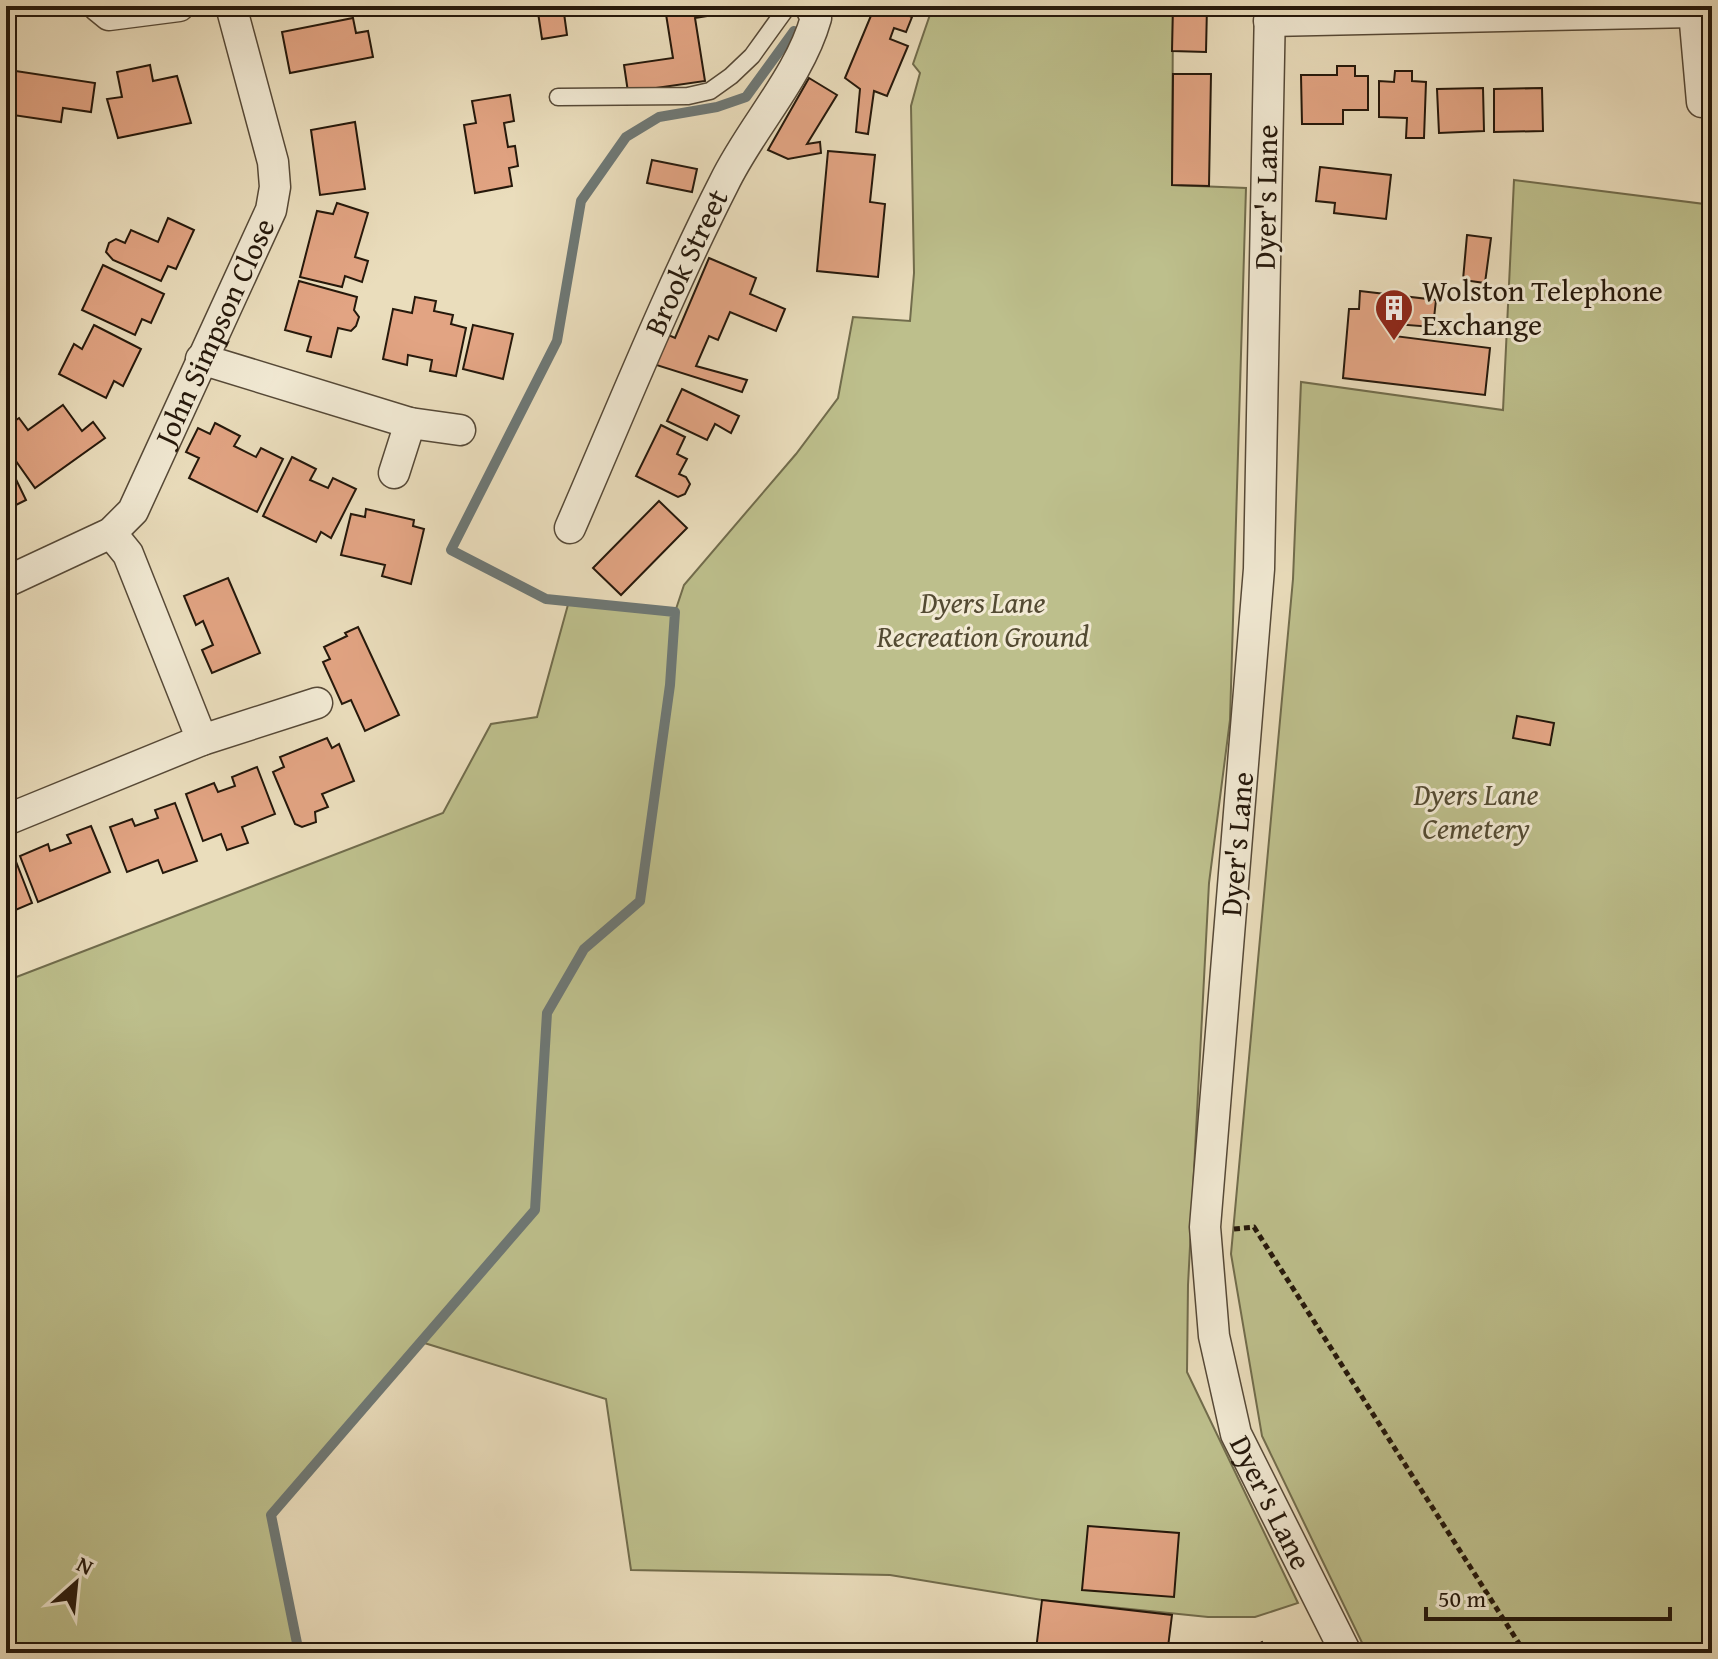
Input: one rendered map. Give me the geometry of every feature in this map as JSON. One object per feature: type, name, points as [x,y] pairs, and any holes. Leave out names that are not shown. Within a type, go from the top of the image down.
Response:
[{"type":"street","points":[[98,6],[109,15],[179,6]]},
{"type":"street","name":"John Simpson Close","points":[[6,582],[111,533],[133,511],[271,210],[275,187],[273,162],[231,6]]},
{"type":"street","points":[[1270,14],[1703,10],[1702,102]]},
{"type":"street","name":"Brook Street","points":[[570,528],[725,180],[806,46],[813,12]]},
{"type":"street","name":"Dyer's Lane","points":[[1270,14],[1259,569],[1205,1227],[1214,1336],[1236,1434],[1346,1653]]},
{"type":"street","points":[[201,359],[410,423],[460,430]]},
{"type":"street","points":[[394,473],[410,423]]},
{"type":"street","points":[[111,533],[128,554],[202,740]]},
{"type":"street","points":[[6,820],[202,740],[317,703]]},
{"type":"lane","points":[[558,97],[688,96],[710,91],[752,56],[788,6]]},
{"type":"path","points":[[1205,1227],[1254,1227],[1525,1653]]},
{"type":"green space","name":"Dyers Lane Recreation Ground","points":[[933,6],[1173,6],[1172,185],[1246,188],[1230,720],[1209,883],[1188,1285],[1187,1372],[1298,1603],[1255,1617],[1208,1617],[1042,1600],[890,1575],[631,1570],[606,1399],[421,1342],[271,1515],[299,1653],[6,1653],[6,981],[443,813],[491,724],[537,717],[569,601],[675,612],[684,585],[796,454],[838,398],[853,317],[910,321],[914,273],[911,106],[920,73],[913,64]]},
{"type":"green space","name":"Dyers Lane Cemetery","points":[[1514,180],[1712,205],[1712,1653],[1367,1653],[1262,1436],[1231,1254],[1293,579],[1301,382],[1503,410]]},
{"type":"building","points":[[537,6],[563,6],[567,35],[542,39]]},
{"type":"building","points":[[719,6],[720,14],[695,18],[705,81],[628,92],[624,65],[673,58],[665,8]]},
{"type":"building","points":[[875,6],[902,6],[900,12],[912,17],[906,32],[894,28],[890,39],[908,46],[887,96],[874,91],[868,134],[856,132],[860,89],[845,78]]},
{"type":"building","points":[[1173,6],[1207,6],[1206,52],[1172,51]]},
{"type":"building","points":[[353,18],[356,33],[368,31],[373,57],[290,73],[282,32]]},
{"type":"building","points":[[150,65],[153,81],[177,76],[191,123],[118,138],[107,99],[122,97],[117,72]]},
{"type":"building","points":[[1337,66],[1355,66],[1355,76],[1368,76],[1368,110],[1343,110],[1343,124],[1302,124],[1301,75],[1337,75]]},
{"type":"building","points":[[9,70],[95,83],[91,112],[63,108],[61,122],[6,114]]},
{"type":"building","points":[[1395,71],[1412,71],[1412,81],[1426,82],[1424,138],[1406,138],[1407,118],[1379,117],[1379,81],[1394,82]]},
{"type":"building","points":[[1173,74],[1211,74],[1209,186],[1172,185]]},
{"type":"building","points":[[809,78],[837,95],[807,144],[820,142],[821,153],[788,159],[768,150]]},
{"type":"building","points":[[1483,88],[1484,131],[1439,133],[1437,89]]},
{"type":"building","points":[[1542,88],[1543,131],[1494,132],[1494,89]]},
{"type":"building","points":[[510,95],[514,121],[504,123],[508,147],[515,146],[518,166],[509,168],[512,186],[475,193],[464,125],[476,123],[472,101]]},
{"type":"building","points":[[355,122],[365,189],[320,195],[311,130]]},
{"type":"building","points":[[828,151],[875,155],[870,202],[885,204],[878,277],[817,271]]},
{"type":"building","points":[[652,160],[697,169],[692,192],[647,183]]},
{"type":"building","points":[[1320,167],[1391,175],[1386,219],[1334,213],[1335,203],[1316,201]]},
{"type":"building","points":[[337,203],[368,213],[355,257],[368,261],[362,282],[345,276],[342,287],[300,277],[317,211],[333,214]]},
{"type":"building","points":[[168,218],[194,230],[176,269],[168,266],[161,281],[113,260],[106,252],[109,243],[116,239],[125,243],[131,230],[158,242]]},
{"type":"building","points":[[1467,235],[1491,238],[1485,283],[1463,280]]},
{"type":"building","points":[[709,258],[756,278],[750,294],[785,309],[776,331],[730,312],[718,340],[709,336],[696,366],[747,380],[742,392],[650,363],[664,333],[675,338]]},
{"type":"building","points":[[103,265],[164,294],[151,323],[142,319],[135,335],[82,310]]},
{"type":"building","points":[[299,281],[357,297],[354,310],[359,317],[356,326],[351,331],[338,328],[331,357],[307,351],[311,337],[285,330]]},
{"type":"building","name":"Wolston Telephone Exchange","points":[[1360,291],[1436,300],[1433,327],[1395,324],[1394,336],[1490,348],[1485,395],[1343,378],[1349,309],[1359,309]]},
{"type":"building","points":[[415,297],[436,301],[434,311],[453,315],[451,324],[466,328],[456,376],[430,371],[432,360],[408,355],[407,365],[383,359],[393,309],[412,313]]},
{"type":"building","points":[[94,325],[141,349],[123,386],[114,381],[106,398],[59,374],[74,344],[82,349]]},
{"type":"building","points":[[473,325],[513,334],[503,379],[463,369]]},
{"type":"building","points":[[682,389],[739,416],[731,433],[715,424],[707,440],[667,421]]},
{"type":"building","points":[[63,405],[82,431],[93,422],[105,438],[35,488],[6,447],[6,427],[19,418],[28,430]]},
{"type":"building","points":[[215,423],[240,436],[234,446],[256,457],[261,448],[283,459],[257,512],[189,478],[199,458],[186,452],[198,428],[210,434]]},
{"type":"building","points":[[661,425],[685,437],[677,454],[687,459],[679,474],[686,477],[690,484],[685,494],[678,497],[636,476]]},
{"type":"building","points":[[292,457],[316,469],[310,480],[328,488],[333,478],[356,489],[331,538],[321,532],[316,542],[263,516]]},
{"type":"building","points":[[10,467],[26,500],[6,510],[6,470]]},
{"type":"building","points":[[659,501],[687,528],[621,595],[593,568]]},
{"type":"building","points":[[366,509],[414,520],[413,526],[424,529],[411,584],[382,576],[385,565],[341,555],[351,514],[365,517]]},
{"type":"building","points":[[228,578],[260,653],[212,673],[202,650],[213,645],[203,621],[196,625],[184,596]]},
{"type":"building","points":[[358,627],[399,715],[365,731],[351,700],[342,704],[323,662],[330,659],[324,647]]},
{"type":"building","points":[[1517,716],[1554,723],[1550,745],[1513,738]]},
{"type":"building","points":[[327,738],[332,748],[339,744],[354,781],[322,794],[328,807],[315,812],[316,822],[302,827],[295,824],[273,772],[284,767],[280,757]]},
{"type":"building","points":[[257,767],[275,814],[242,827],[248,843],[227,850],[221,834],[203,841],[186,794],[214,783],[218,792],[235,786],[232,777]]},
{"type":"building","points":[[175,803],[197,861],[163,873],[158,860],[127,872],[110,827],[132,819],[135,826],[158,818],[155,810]]},
{"type":"building","points":[[91,826],[110,872],[38,902],[20,856],[48,844],[50,851],[71,843],[67,835]]},
{"type":"building","points":[[15,859],[32,903],[6,914],[6,862]]},
{"type":"building","points":[[1088,1526],[1179,1533],[1174,1597],[1082,1590]]},
{"type":"building","points":[[1042,1600],[1172,1615],[1168,1647],[1151,1645],[1150,1653],[1036,1650]]},
{"type":"building","points":[[1262,1642],[1268,1653],[1242,1653]]},
{"type":"waterway","points":[[299,1653],[271,1515],[535,1210],[547,1013],[584,949],[640,901],[670,685],[675,612],[546,599],[451,550],[557,341],[581,201],[626,137],[659,117],[717,107],[746,97],[794,31]]},
{"type":"place","name":"Wolston Telephone Exchange","points":[[1394,342]]}]
